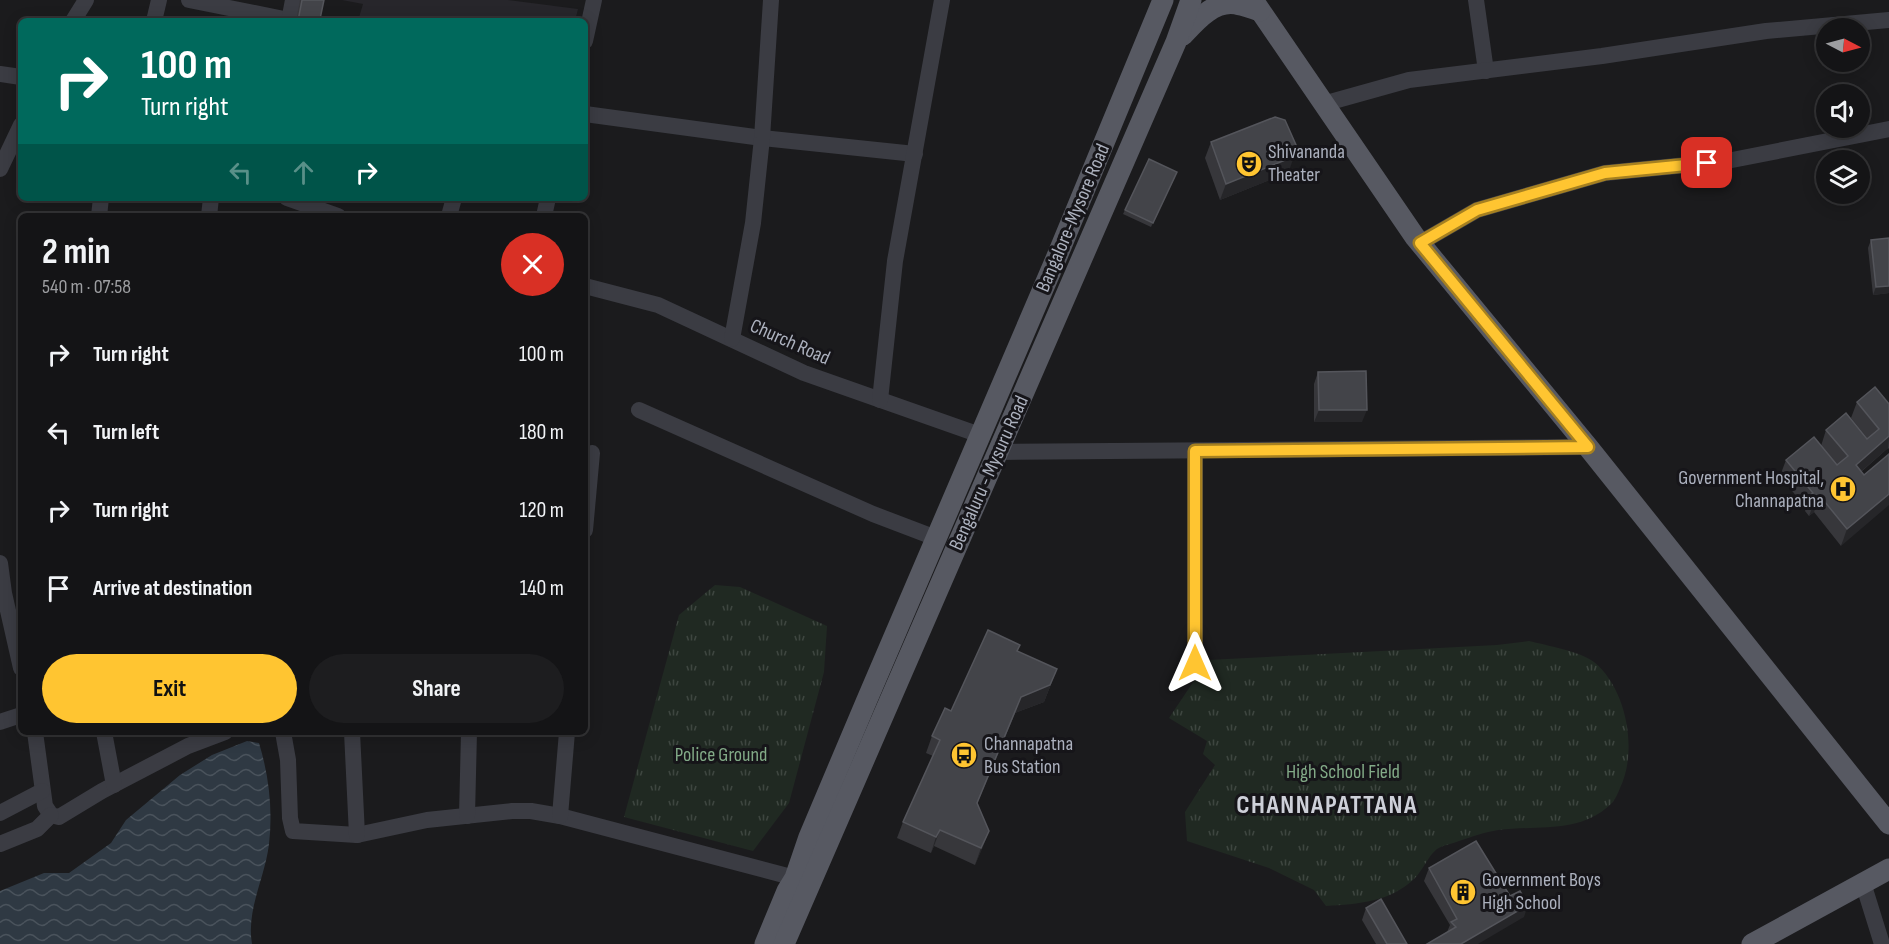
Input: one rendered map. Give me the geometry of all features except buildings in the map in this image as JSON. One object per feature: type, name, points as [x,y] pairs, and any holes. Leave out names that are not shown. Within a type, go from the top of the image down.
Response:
[{"type":"main road","name":"Bangalore-Mysore Road","points":[[980,435],[1163,0]]},
{"type":"main road","name":"Bengaluru - Mysuru Road","points":[[765,944],[787,891],[818,841],[933,602],[1176,42],[1191,0]]},
{"type":"main road","points":[[1176,42],[1203,14],[1217,7],[1234,3],[1257,6],[1420,243],[1588,447],[1889,824]]},
{"type":"main road","name":"Bengaluru - Mysuru Road","points":[[784,944],[818,841],[912,594],[980,435]]},
{"type":"main road","points":[[912,594],[933,602]]},
{"type":"main road","points":[[1752,944],[1774,938],[1889,869]]},
{"type":"street","points":[[75,18],[86,0]]},
{"type":"street","points":[[155,18],[159,0]]},
{"type":"street","points":[[189,0],[279,18]]},
{"type":"street","points":[[289,18],[293,0]]},
{"type":"street","points":[[588,27],[594,0]]},
{"type":"street","points":[[732,339],[753,223],[762,138],[771,0]]},
{"type":"street","points":[[880,400],[895,261],[942,0]]},
{"type":"street","points":[[1476,0],[1486,70]]},
{"type":"street","points":[[1323,104],[1409,80],[1602,56],[1766,32],[1889,20]]},
{"type":"street","points":[[0,74],[18,77]]},
{"type":"street","points":[[588,114],[762,138],[915,154]]},
{"type":"street","points":[[1420,243],[1477,210],[1605,173],[1727,161],[1889,129]]},
{"type":"street","points":[[2,162],[18,130]]},
{"type":"street","points":[[296,201],[330,213]]},
{"type":"street","name":"Church Road","points":[[588,287],[658,305],[804,373],[980,435]]},
{"type":"street","points":[[639,410],[873,514],[936,538]]},
{"type":"street","points":[[998,452],[1588,447]]},
{"type":"street","points":[[1195,451],[1195,663]]},
{"type":"street","points":[[588,497],[592,453]]},
{"type":"street","points":[[0,570],[18,654]]},
{"type":"street","points":[[0,722],[18,716]]},
{"type":"street","points":[[35,735],[45,806],[51,815],[59,817],[114,785],[213,735]]},
{"type":"street","points":[[105,735],[114,785]]},
{"type":"street","points":[[284,735],[288,760],[290,818],[293,831],[357,835],[427,820],[531,811],[560,816],[795,878]]},
{"type":"street","points":[[352,735],[357,835]]},
{"type":"street","points":[[467,816],[469,735]]},
{"type":"street","points":[[560,816],[567,735]]},
{"type":"street","points":[[0,813],[42,791]]},
{"type":"street","points":[[0,844],[37,829],[51,815]]},
{"type":"street","points":[[1863,883],[1882,944]]},
{"type":"shaded area","points":[[342,0],[508,0],[578,9],[576,18],[359,18],[363,4]]},
{"type":"green space","name":"Police Ground","points":[[715,585],[740,587],[827,626],[824,672],[789,803],[753,851],[624,817],[679,615]]},
{"type":"green space","name":"High School Field","points":[[1529,641],[1588,658],[1605,674],[1615,688],[1626,721],[1628,756],[1625,773],[1614,801],[1599,814],[1572,824],[1498,830],[1445,846],[1434,852],[1415,878],[1395,892],[1362,903],[1326,906],[1314,890],[1269,868],[1187,841],[1185,812],[1215,765],[1203,754],[1207,741],[1169,718],[1208,660],[1497,645]]},
{"type":"water","points":[[247,741],[259,743],[268,780],[270,806],[269,844],[254,906],[252,944],[0,944],[0,891],[44,873],[69,873],[111,843],[126,820],[180,775],[212,755]]},
{"type":"place","name":"Shivananda Theater","points":[[1249,164]]},
{"type":"place","name":"Government Hospital, Channapatna","points":[[1843,489]]},
{"type":"place","name":"Channapatna Bus Station","points":[[964,755]]},
{"type":"place","name":"Government Boys High School","points":[[1463,892]]},
{"type":"district","name":"CHANNAPATTANA","points":[[1327,805]]},
{"type":"route","points":[[1195,663],[1195,451],[1588,447],[1420,243],[1477,210],[1605,173],[1707,163]]}]
